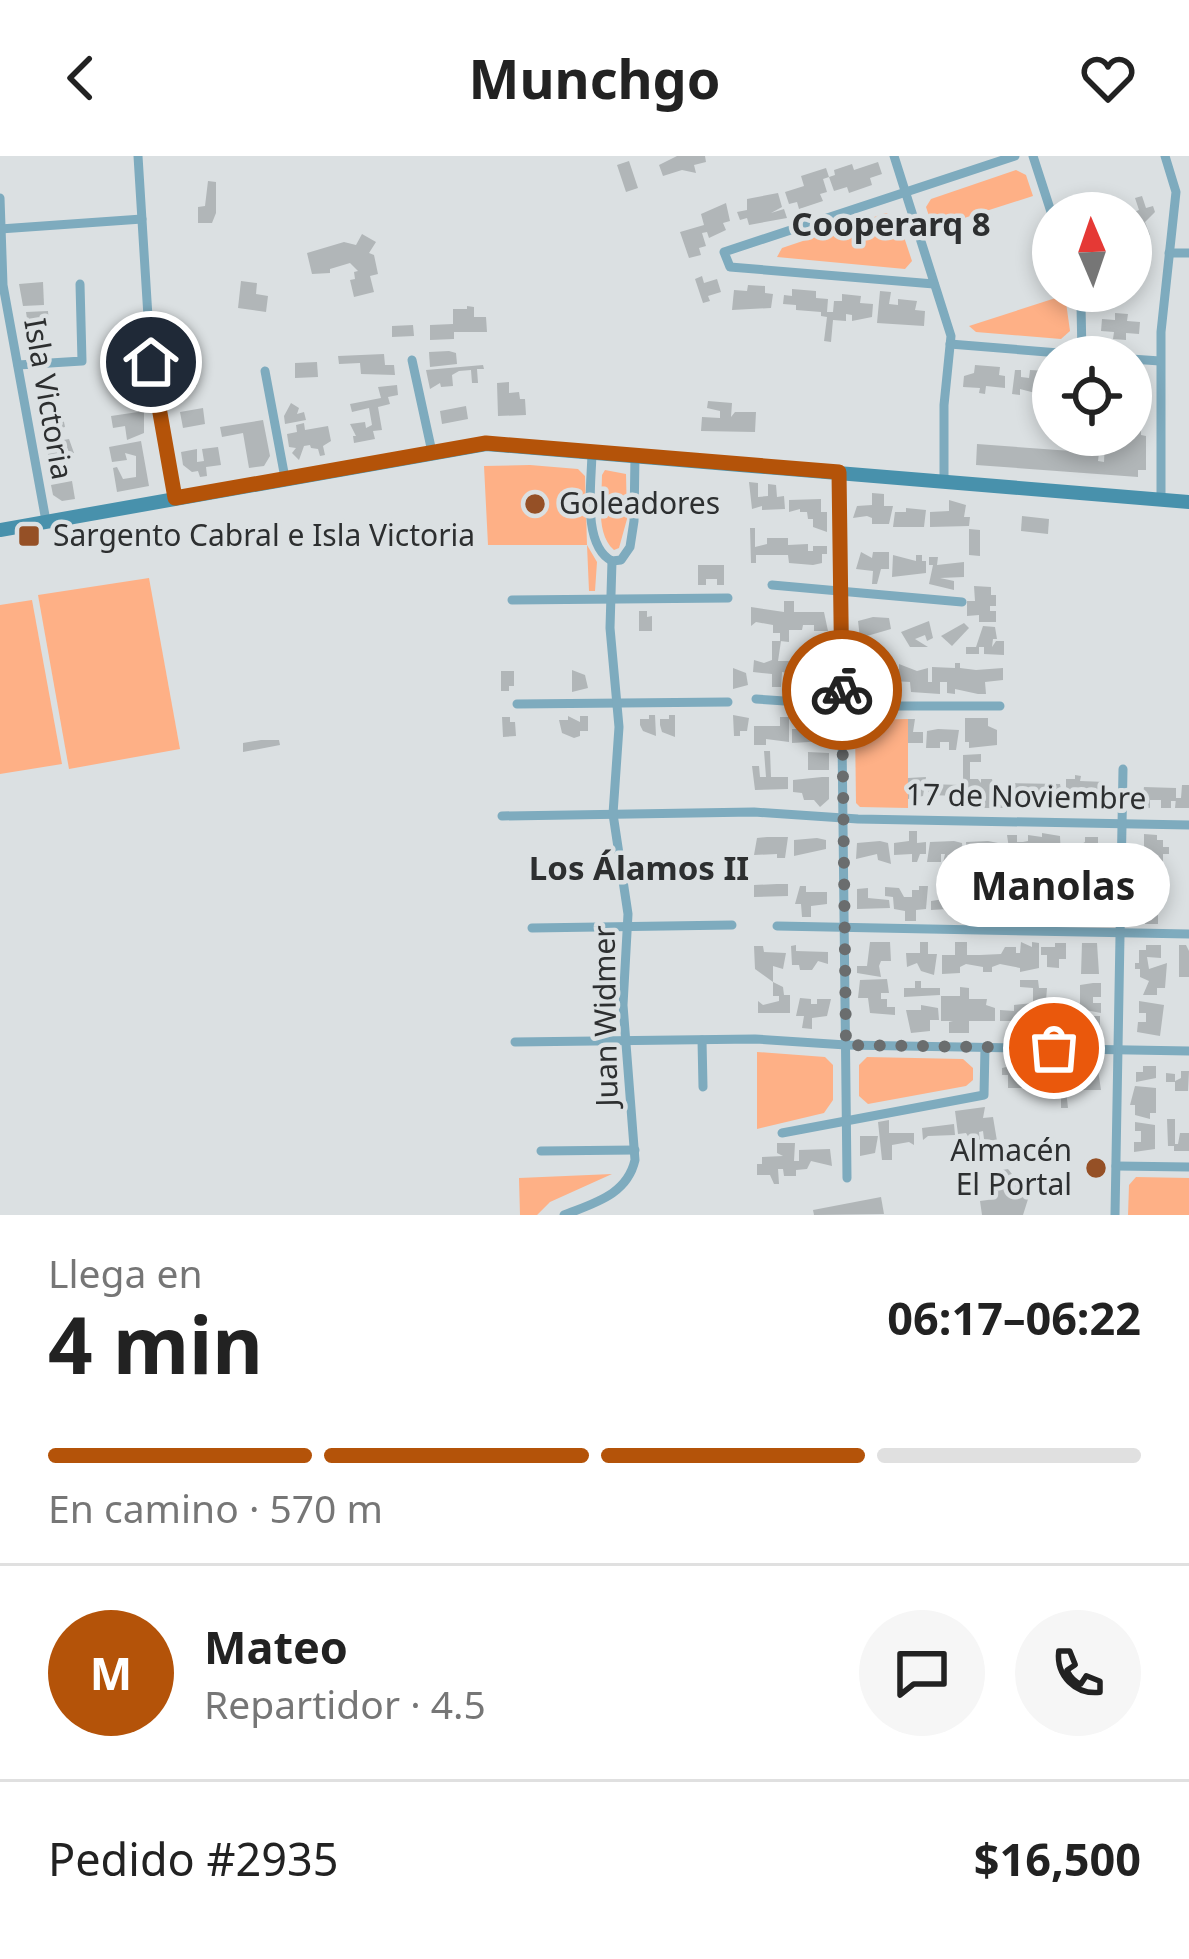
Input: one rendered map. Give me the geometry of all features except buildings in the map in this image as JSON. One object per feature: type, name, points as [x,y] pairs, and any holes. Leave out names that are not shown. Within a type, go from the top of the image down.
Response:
[{"type":"main road","points":[[0,530],[486,443],[1189,502]]},
{"type":"street","points":[[138,156],[151,365],[175,498]]},
{"type":"street","points":[[894,156],[950,344],[944,481]]},
{"type":"street","points":[[934,284],[730,267],[724,252],[1015,156]]},
{"type":"street","points":[[1033,156],[1045,192]]},
{"type":"street","points":[[1161,499],[1160,361],[1176,192],[1165,156]]},
{"type":"street","name":"Isla Victoria","points":[[0,198],[3,285],[46,521]]},
{"type":"street","points":[[1,229],[142,220]]},
{"type":"street","points":[[1169,253],[1189,253]]},
{"type":"street","points":[[18,364],[82,361],[80,284]]},
{"type":"street","points":[[950,344],[1032,351]]},
{"type":"street","points":[[412,360],[432,452]]},
{"type":"street","points":[[1152,360],[1160,361]]},
{"type":"street","points":[[265,371],[285,478]]},
{"type":"street","points":[[592,451],[593,524],[600,553],[617,561]]},
{"type":"street","name":"Juan Widmer","points":[[564,1215],[623,1186],[632,1171],[635,1150],[625,1040],[628,926],[613,814],[618,703],[610,598],[617,561],[630,547],[635,455]]},
{"type":"street","points":[[839,472],[847,1178]]},
{"type":"street","points":[[772,586],[962,602]]},
{"type":"street","points":[[512,599],[728,598]]},
{"type":"street","points":[[756,699],[1000,706]]},
{"type":"street","points":[[517,704],[728,701]]},
{"type":"street","points":[[1115,1215],[1123,769]]},
{"type":"street","name":"17 de Noviembre","points":[[502,816],[754,812],[1189,825]]},
{"type":"street","points":[[532,928],[732,925]]},
{"type":"street","points":[[777,926],[1189,934]]},
{"type":"street","points":[[702,1040],[703,1087]]},
{"type":"street","points":[[515,1042],[702,1040],[1189,1051]]},
{"type":"street","points":[[782,1132],[984,1095],[985,1047]]},
{"type":"street","points":[[541,1151],[635,1150]]},
{"type":"street","points":[[1116,1166],[1189,1167]]},
{"type":"shaded area","points":[[1016,170],[1026,175],[1032,193],[933,228],[926,207],[931,199]]},
{"type":"shaded area","points":[[886,213],[898,219],[912,261],[905,269],[777,257],[782,248]]},
{"type":"shaded area","points":[[1032,306],[1032,312],[1067,312],[1070,331],[1064,336],[1032,337],[976,332],[969,326]]},
{"type":"shaded area","name":"Goleadores","points":[[484,466],[578,469],[585,476],[587,545],[488,545]]},
{"type":"shaded area","points":[[605,470],[626,474],[627,519],[619,548],[614,550],[602,525]]},
{"type":"shaded area","points":[[587,545],[597,562],[595,591],[589,591]]},
{"type":"shaded area","points":[[149,578],[180,749],[69,769],[38,595]]},
{"type":"shaded area","points":[[32,600],[62,764],[0,774],[0,605]]},
{"type":"shaded area","points":[[908,719],[908,808],[860,807],[856,803],[855,726],[860,720]]},
{"type":"shaded area","points":[[757,1052],[825,1057],[833,1065],[833,1100],[824,1113],[757,1129]]},
{"type":"shaded area","points":[[867,1057],[963,1059],[973,1068],[973,1080],[966,1086],[868,1104],[859,1096],[859,1065]]},
{"type":"shaded area","points":[[612,1174],[550,1202],[537,1215],[520,1215],[519,1178]]},
{"type":"shaded area","points":[[1136,1177],[1189,1178],[1189,1215],[1128,1215],[1129,1185]]},
{"type":"way so far","points":[[842,690],[846,1045],[1054,1048]]},
{"type":"place","name":"Goleadores","points":[[535,504]]},
{"type":"place","name":"Sargento Cabral e Isla Victoria","points":[[29,536]]},
{"type":"place","name":"Manolas","points":[[1054,1048]]},
{"type":"place","name":"Almacén El Portal","points":[[1096,1168]]},
{"type":"district","name":"Cooperarq 8","points":[[891,224]]},
{"type":"district","name":"Los Álamos II","points":[[639,868]]},
{"type":"route","points":[[151,362],[175,498],[486,443],[839,472],[842,690]]}]
